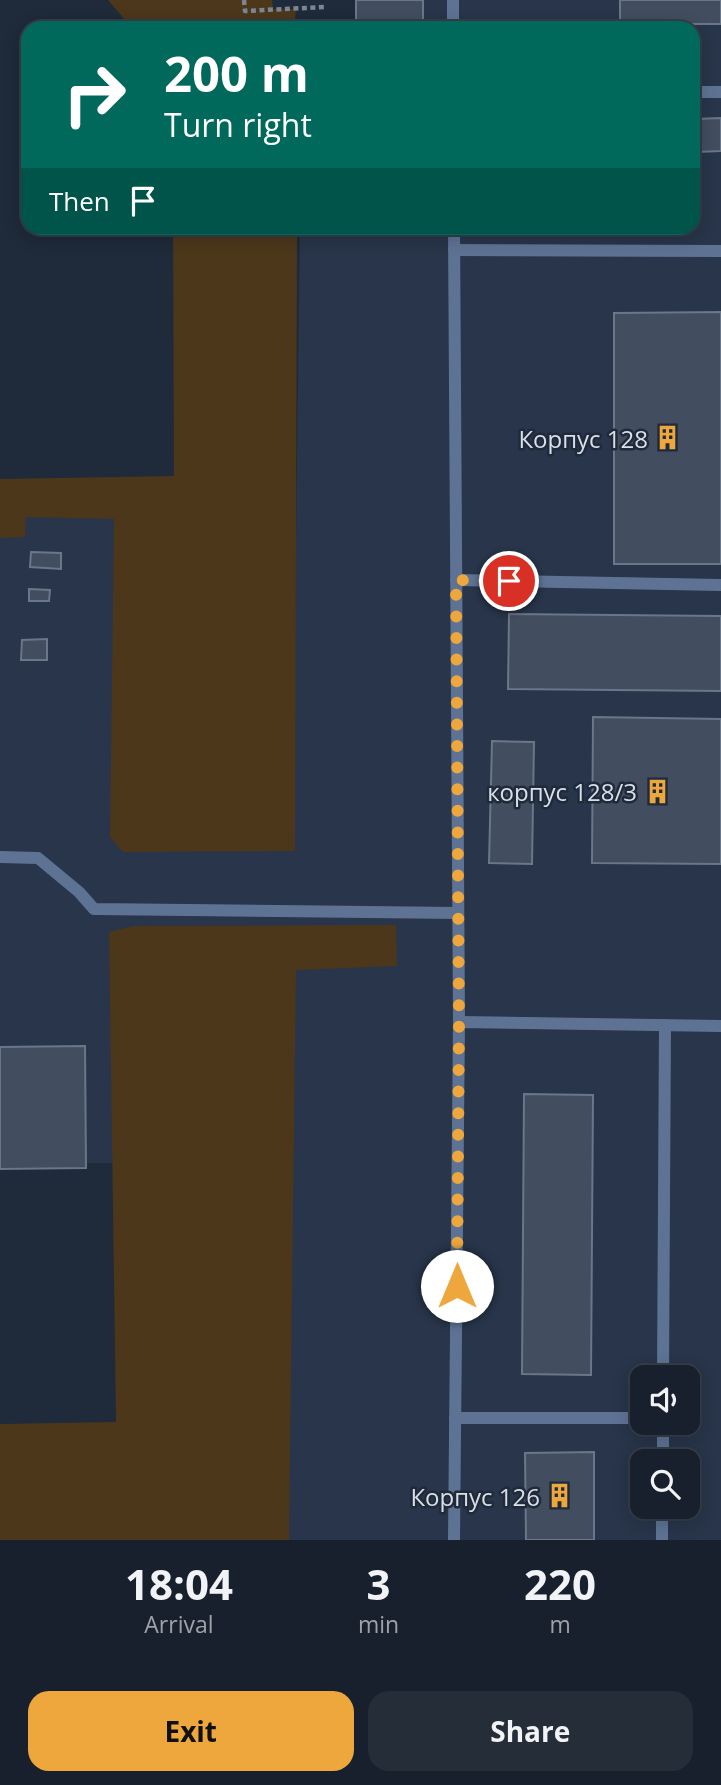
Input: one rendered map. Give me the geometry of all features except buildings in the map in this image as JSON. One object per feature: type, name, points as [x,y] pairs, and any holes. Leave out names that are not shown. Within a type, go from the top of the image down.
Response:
[{"type":"lane","points":[[453,0],[453,21]]},
{"type":"lane","points":[[700,92],[721,92]]},
{"type":"lane","points":[[454,235],[459,1022],[454,1540]]},
{"type":"lane","points":[[454,250],[721,251]]},
{"type":"lane","points":[[456,580],[721,585]]},
{"type":"lane","points":[[0,857],[38,858],[79,892],[94,909],[458,913]]},
{"type":"lane","points":[[459,1022],[721,1026]]},
{"type":"lane","points":[[663,1365],[665,1025]]},
{"type":"lane","points":[[455,1418],[630,1418]]},
{"type":"lane","points":[[662,1519],[662,1540]]},
{"type":"path","points":[[244,0],[245,11],[326,8]]},
{"type":"shaded area","points":[[108,0],[272,0],[273,9],[296,9],[295,21],[126,21]]},
{"type":"shaded area","points":[[388,0],[721,0],[721,1540],[288,1540],[172,1163],[0,1163],[0,515],[165,518],[292,842],[300,235],[700,235],[700,21],[387,21]]},
{"type":"shaded area","points":[[173,235],[297,235],[295,851],[123,852],[110,837],[114,519],[26,517],[25,537],[0,538],[0,479],[174,476]]},
{"type":"shaded area","points":[[396,925],[397,966],[296,970],[289,1540],[0,1540],[0,1424],[116,1422],[109,932],[133,926]]},
{"type":"place","name":"Корпус 128","points":[[668,438]]},
{"type":"place","name":"корпус 128/3","points":[[657,791]]},
{"type":"place","name":"Корпус 126","points":[[560,1496]]},
{"type":"route","points":[[457,1286],[459,1022],[456,580],[509,581]]}]
